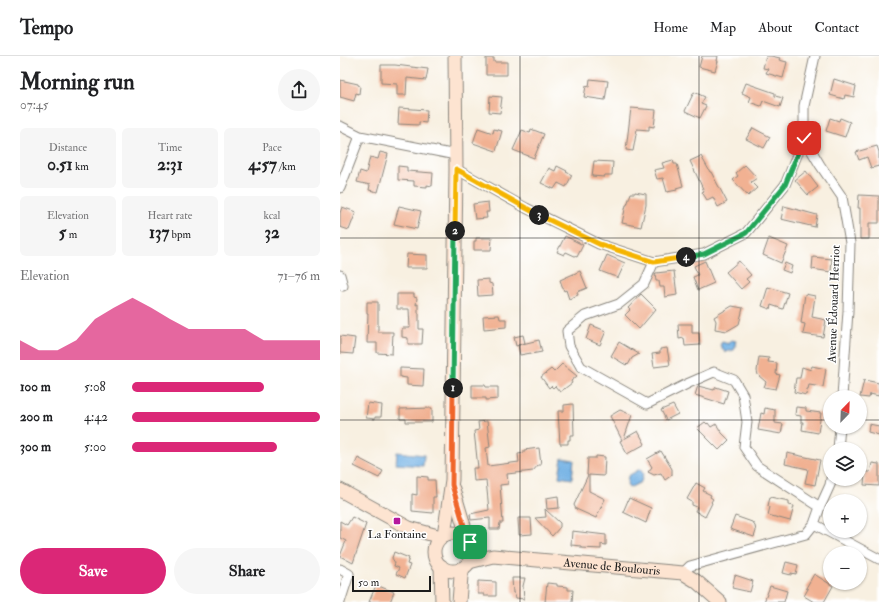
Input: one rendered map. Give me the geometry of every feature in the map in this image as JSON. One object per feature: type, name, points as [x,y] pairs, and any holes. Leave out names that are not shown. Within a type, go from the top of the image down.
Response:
[{"type":"street","points":[[443,536],[452,485],[456,169],[455,56]]},
{"type":"street","points":[[456,169],[526,208],[599,244],[654,262],[704,254],[746,233],[785,185],[804,138],[804,106],[815,56]]},
{"type":"street","points":[[340,126],[360,136],[456,155]]},
{"type":"street","points":[[340,188],[360,136]]},
{"type":"street","name":"Avenue Édouard Herriot","points":[[804,138],[842,197],[850,242],[848,310],[842,390]]},
{"type":"street","points":[[654,262],[644,284],[619,304],[585,316],[568,331],[569,346],[580,367],[647,404],[714,372],[734,380],[743,395],[747,422],[744,447],[757,466],[820,507]]},
{"type":"street","points":[[340,275],[343,286]]},
{"type":"street","points":[[452,485],[472,554],[461,576],[459,602]]},
{"type":"street","points":[[683,573],[690,566],[806,534],[814,524],[830,486]]},
{"type":"street","points":[[340,490],[409,528],[434,551]]},
{"type":"street","points":[[814,524],[879,559]]},
{"type":"street","points":[[409,528],[443,536]]},
{"type":"street","points":[[466,565],[458,570],[452,571],[441,566],[435,557],[435,545],[448,533],[461,534],[470,543]]},
{"type":"street","name":"Avenue de Boulouris","points":[[470,543],[493,556]]},
{"type":"street","name":"Avenue de Boulouris","points":[[466,565],[493,556],[683,573],[696,581],[720,602]]},
{"type":"street","points":[[441,566],[443,591],[442,602]]},
{"type":"street","points":[[340,569],[349,574],[340,602]]},
{"type":"water","points":[[731,340],[736,341],[734,350],[725,352],[720,345],[722,342],[729,344]]},
{"type":"water","points":[[397,452],[424,455],[423,466],[396,464]]},
{"type":"water","points":[[562,458],[574,460],[572,479],[559,477]]},
{"type":"water","points":[[640,469],[643,474],[641,482],[629,488],[627,485],[628,476]]},
{"type":"building","points":[[702,56],[718,56],[715,71],[699,67]]},
{"type":"building","points":[[766,56],[780,58],[779,60],[787,62],[783,78],[766,73],[768,69],[763,68]]},
{"type":"building","points":[[486,58],[494,58],[494,62],[507,62],[507,75],[486,75]]},
{"type":"building","points":[[381,65],[428,69],[426,80],[407,78],[406,95],[397,95],[397,84],[381,83]]},
{"type":"building","points":[[590,79],[608,81],[605,100],[584,97],[586,86],[589,87]]},
{"type":"building","points":[[834,79],[856,86],[854,97],[845,95],[844,99],[830,95]]},
{"type":"building","points":[[340,80],[358,84],[360,86],[359,94],[356,93],[354,101],[340,97]]},
{"type":"building","points":[[746,83],[775,93],[775,96],[783,98],[780,107],[763,101],[761,106],[749,102],[751,97],[742,93]]},
{"type":"building","points":[[694,92],[705,97],[701,104],[706,106],[700,118],[685,111]]},
{"type":"building","points":[[490,96],[502,97],[500,113],[489,112]]},
{"type":"building","points":[[399,108],[427,110],[426,123],[419,122],[419,125],[398,124]]},
{"type":"building","points":[[631,108],[656,110],[654,127],[649,126],[649,130],[637,129],[633,151],[626,150]]},
{"type":"building","points":[[830,118],[839,121],[840,118],[850,122],[845,137],[826,131]]},
{"type":"building","points":[[478,128],[493,133],[494,129],[502,131],[496,151],[473,143]]},
{"type":"building","points":[[753,128],[770,137],[764,148],[746,139]]},
{"type":"building","points":[[531,129],[544,134],[534,158],[513,150],[522,130],[530,133]]},
{"type":"building","points":[[877,146],[879,152],[879,166],[871,168],[867,157],[859,160],[856,152]]},
{"type":"building","points":[[380,152],[388,154],[378,192],[369,190],[370,185],[357,182],[360,171],[366,173],[370,157],[378,159]]},
{"type":"building","points":[[701,156],[727,202],[718,207],[713,197],[707,200],[702,192],[704,191],[690,161]]},
{"type":"building","points":[[673,160],[674,164],[677,164],[683,186],[676,188],[677,190],[667,192],[663,178],[657,179],[654,170],[664,168],[662,163]]},
{"type":"building","points":[[594,161],[613,162],[612,175],[605,175],[604,177],[592,176]]},
{"type":"building","points":[[745,165],[757,178],[751,182],[757,188],[748,196],[733,180],[738,176],[736,173]]},
{"type":"building","points":[[398,166],[407,167],[407,171],[433,173],[432,186],[414,186],[414,181],[398,180]]},
{"type":"building","points":[[557,166],[572,175],[566,187],[558,183],[554,189],[541,183],[549,168],[555,171]]},
{"type":"building","points":[[806,171],[818,187],[808,195],[795,180]]},
{"type":"building","points":[[635,192],[646,194],[646,205],[641,227],[622,223],[626,205],[631,193]]},
{"type":"building","points":[[859,195],[879,196],[879,223],[869,223],[869,239],[860,239],[860,208],[858,208]]},
{"type":"building","points":[[488,202],[489,212],[486,212],[487,218],[475,219],[473,204]]},
{"type":"building","points":[[399,206],[421,211],[417,229],[394,224]]},
{"type":"building","points":[[784,206],[817,215],[815,227],[781,219]]},
{"type":"building","points":[[342,207],[356,212],[349,230],[340,227],[340,213]]},
{"type":"building","points":[[565,236],[583,245],[577,257],[566,252],[564,255],[557,252]]},
{"type":"building","points":[[476,238],[492,238],[491,250],[474,250],[474,241],[476,241]]},
{"type":"building","points":[[769,238],[788,246],[781,263],[763,255]]},
{"type":"building","points":[[407,254],[427,255],[427,268],[406,268]]},
{"type":"building","points":[[607,255],[625,263],[618,278],[600,271]]},
{"type":"building","points":[[813,257],[832,259],[831,272],[812,269]]},
{"type":"building","points":[[705,261],[714,283],[698,290],[693,277],[698,275],[694,266]]},
{"type":"building","points":[[739,261],[751,275],[746,279],[749,282],[741,289],[726,272]]},
{"type":"building","points":[[785,263],[792,266],[790,273],[782,270]]},
{"type":"building","points":[[580,271],[587,288],[577,292],[578,295],[569,299],[560,280]]},
{"type":"building","points":[[674,271],[677,295],[665,297],[664,287],[660,287],[659,281],[656,281],[655,274]]},
{"type":"building","points":[[489,279],[489,283],[492,284],[493,295],[478,296],[477,280]]},
{"type":"building","points":[[768,287],[788,293],[783,309],[771,305],[770,309],[762,306]]},
{"type":"building","points":[[397,294],[414,294],[414,297],[417,298],[416,305],[418,304],[419,329],[423,329],[422,344],[408,344],[408,338],[402,337],[402,328],[410,328],[409,309],[397,309]]},
{"type":"building","points":[[641,294],[656,309],[639,329],[625,315],[630,310],[628,308]]},
{"type":"building","points":[[805,294],[815,296],[812,317],[826,320],[823,337],[803,334],[805,324],[801,323]]},
{"type":"building","points":[[367,302],[378,302],[378,332],[393,332],[392,354],[377,353],[377,343],[367,343]]},
{"type":"building","points":[[732,306],[743,308],[739,324],[727,331],[715,329],[716,321],[714,317]]},
{"type":"building","points":[[499,315],[500,319],[506,319],[506,327],[484,329],[483,316]]},
{"type":"building","points":[[678,324],[692,324],[692,333],[699,333],[700,345],[685,346],[684,338],[679,339]]},
{"type":"building","points":[[591,325],[606,331],[600,345],[586,339]]},
{"type":"building","points":[[523,335],[525,343],[516,346],[514,337]]},
{"type":"building","points":[[340,336],[355,338],[353,354],[340,353]]},
{"type":"building","points":[[539,340],[542,352],[520,355],[518,345]]},
{"type":"building","points":[[619,342],[639,354],[632,358],[628,365],[611,356]]},
{"type":"building","points":[[667,348],[670,365],[654,367],[652,354],[660,353],[660,349]]},
{"type":"building","points":[[759,357],[769,358],[768,362],[777,363],[776,374],[780,375],[776,389],[764,387],[766,382],[758,375],[757,371]]},
{"type":"building","points":[[562,364],[577,376],[571,381],[572,383],[560,392],[555,386],[553,388],[551,386],[549,388],[541,377],[551,369],[554,372]]},
{"type":"building","points":[[812,366],[826,369],[823,387],[809,385],[806,395],[794,392],[796,378],[800,378],[802,367],[811,370]]},
{"type":"building","points":[[400,368],[424,369],[423,386],[407,385],[407,378],[400,377]]},
{"type":"building","points":[[864,380],[879,383],[879,396],[870,394],[869,398],[867,398],[867,390],[862,390]]},
{"type":"building","points":[[472,385],[498,387],[498,399],[486,400],[486,398],[472,398]]},
{"type":"building","points":[[698,386],[714,390],[716,387],[728,391],[724,404],[695,395]]},
{"type":"building","points":[[368,403],[382,405],[381,417],[375,417],[375,419],[366,418]]},
{"type":"building","points":[[573,404],[574,435],[570,435],[568,444],[560,444],[558,411],[564,411],[564,405]]},
{"type":"building","points":[[673,405],[678,414],[666,420],[661,410]]},
{"type":"building","points":[[796,407],[806,408],[806,411],[821,413],[818,433],[802,430],[803,422],[801,422],[801,416],[795,415]]},
{"type":"building","points":[[432,408],[432,422],[406,422],[406,419],[400,419],[400,409]]},
{"type":"building","points":[[765,408],[775,410],[775,423],[783,424],[781,434],[758,430],[761,413],[764,414]]},
{"type":"building","points":[[620,410],[632,415],[624,439],[638,431],[645,444],[627,454],[610,416]]},
{"type":"building","points":[[487,421],[490,447],[486,448],[488,466],[519,462],[518,454],[524,453],[524,450],[539,448],[541,465],[538,465],[533,471],[507,474],[508,484],[500,485],[503,523],[500,523],[499,529],[490,529],[490,518],[471,520],[470,514],[489,510],[486,480],[474,481],[473,468],[478,468],[474,431],[479,430],[478,422]]},
{"type":"building","points":[[705,422],[711,427],[716,424],[729,440],[719,450],[697,428]]},
{"type":"building","points":[[869,424],[879,426],[879,435],[868,432]]},
{"type":"building","points":[[661,451],[672,469],[672,475],[665,480],[661,473],[654,475],[648,472],[652,467],[647,459]]},
{"type":"building","points":[[787,453],[820,460],[815,485],[805,483],[808,469],[785,464]]},
{"type":"building","points":[[596,456],[605,457],[604,476],[589,475],[589,491],[605,499],[596,518],[576,509],[574,505],[588,475],[588,458],[596,458]]},
{"type":"building","points":[[358,458],[383,471],[379,478],[354,466]]},
{"type":"building","points":[[872,463],[879,464],[879,486],[867,485],[867,472],[870,472]]},
{"type":"building","points":[[417,476],[428,477],[428,480],[435,480],[436,497],[433,497],[433,513],[412,511],[412,494],[417,495]]},
{"type":"building","points":[[696,483],[705,488],[703,491],[711,495],[710,497],[713,499],[705,517],[695,511],[697,507],[692,505],[692,502],[687,499]]},
{"type":"building","points":[[558,496],[559,508],[547,509],[546,498]]},
{"type":"building","points":[[770,497],[789,501],[789,505],[794,506],[790,521],[768,515]]},
{"type":"building","points":[[629,498],[651,508],[646,523],[623,512]]},
{"type":"building","points":[[545,509],[560,523],[560,527],[552,536],[535,518],[546,517]]},
{"type":"building","points":[[735,516],[752,522],[756,531],[754,537],[730,529]]},
{"type":"building","points":[[352,517],[366,524],[353,563],[340,556],[346,541],[340,538],[340,521],[347,525]]},
{"type":"building","points":[[518,518],[531,518],[532,534],[519,535]]},
{"type":"building","points":[[572,531],[606,535],[606,545],[601,544],[601,549],[581,548],[581,546],[571,545]]},
{"type":"building","points":[[394,552],[409,558],[407,564],[410,565],[405,578],[396,574],[399,568],[394,566],[395,563],[392,558]]},
{"type":"building","points":[[786,562],[798,565],[796,574],[791,573],[791,575],[783,573]]},
{"type":"building","points":[[814,574],[823,580],[823,590],[831,590],[824,602],[814,602],[804,596],[808,589],[806,588]]},
{"type":"building","points":[[735,575],[753,581],[750,592],[732,588]]},
{"type":"building","points":[[512,578],[525,578],[523,586],[524,599],[516,598],[513,593]]},
{"type":"building","points":[[478,581],[496,582],[496,596],[484,596],[484,594],[478,594]]},
{"type":"building","points":[[547,583],[557,584],[557,586],[568,587],[568,590],[573,590],[572,602],[545,602]]},
{"type":"building","points":[[376,585],[394,592],[390,602],[369,602]]},
{"type":"building","points":[[770,586],[787,591],[784,602],[764,602]]},
{"type":"place","name":"La Fontaine","points":[[397,521]]},
{"type":"route","points":[[470,542],[452,485],[456,169],[526,208],[599,244],[654,262],[704,254],[746,233],[785,185],[804,138]]}]
